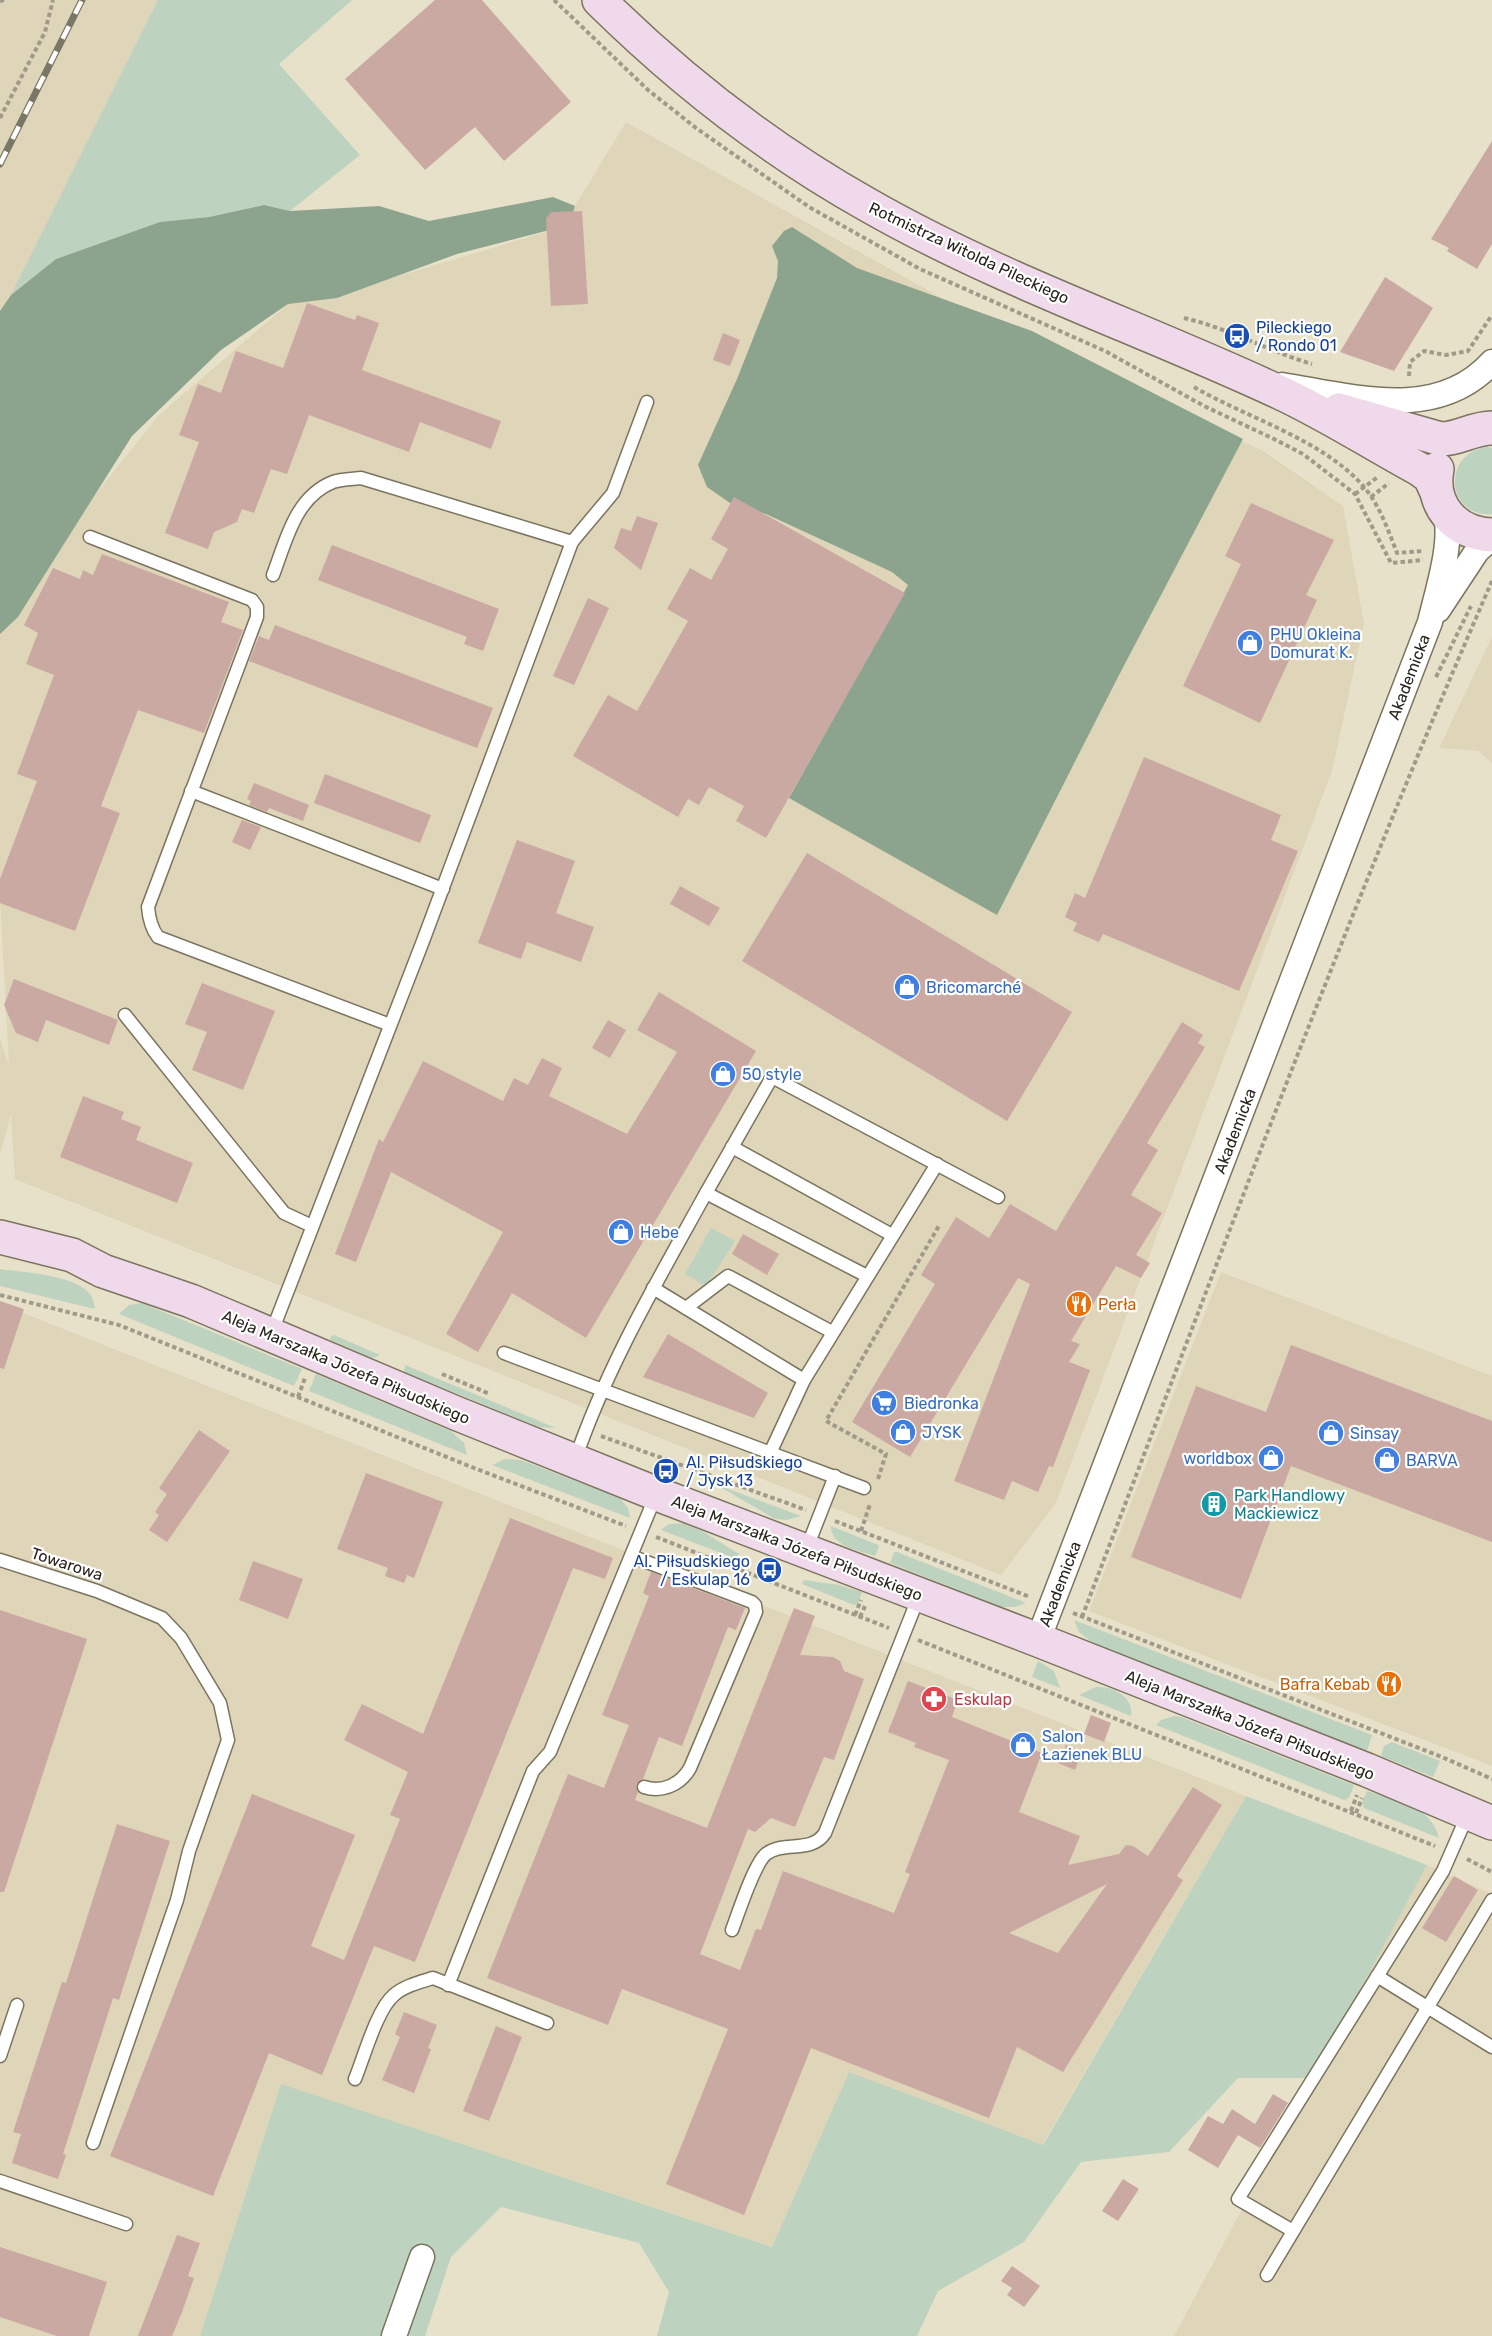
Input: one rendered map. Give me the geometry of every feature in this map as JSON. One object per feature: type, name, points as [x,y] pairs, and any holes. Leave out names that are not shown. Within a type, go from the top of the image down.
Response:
[{"type":"street","name":"Rotmistrza Witolda Pileckiego","points":[[599,0],[674,70],[718,105],[764,139],[867,205],[1007,273],[1283,394],[1419,469],[1430,477],[1440,500],[1456,524],[1466,530],[1492,536]]},
{"type":"street","points":[[1253,381],[1379,401],[1409,402],[1445,394],[1461,387],[1492,362]]},
{"type":"street","name":"Rotmistrza Witolda Pileckiego","points":[[1283,394],[1432,437],[1448,439],[1473,432]]},
{"type":"street","points":[[1440,500],[1435,480],[1439,461],[1446,448],[1473,432],[1492,412]]},
{"type":"street","name":"Akademicka","points":[[1038,1640],[1430,622],[1449,524],[1440,500]]},
{"type":"street","name":"Akademicka","points":[[1430,622],[1477,551],[1492,536]]},
{"type":"street","name":"Aleja Marszałka Józefa Piłsudskiego","points":[[0,1237],[72,1255],[103,1271],[191,1301],[270,1335],[580,1445],[657,1494],[1038,1640],[1480,1818]]},
{"type":"street","name":"Aleja Marszałka Józefa Piłsudskiego","points":[[0,1259],[71,1272],[103,1271]]},
{"type":"street","points":[[394,2336],[422,2257]]},
{"type":"lane","points":[[270,1335],[443,889],[572,543],[613,493],[647,402]]},
{"type":"lane","points":[[273,575],[300,508],[324,487],[335,481],[361,478],[572,543]]},
{"type":"lane","points":[[90,537],[252,600],[257,607],[257,617],[148,907],[152,927],[158,937],[390,1025]]},
{"type":"lane","points":[[191,791],[443,889]]},
{"type":"lane","points":[[125,1015],[284,1213],[312,1226]]},
{"type":"lane","points":[[580,1445],[603,1388],[652,1288],[772,1077],[998,1197]]},
{"type":"lane","points":[[732,1147],[892,1235]]},
{"type":"lane","points":[[771,1451],[804,1380],[937,1164]]},
{"type":"lane","points":[[706,1193],[867,1276]]},
{"type":"lane","points":[[686,1308],[728,1276],[832,1332]]},
{"type":"lane","points":[[652,1288],[804,1380]]},
{"type":"lane","points":[[504,1353],[771,1451],[870,1491]]},
{"type":"lane","points":[[806,1551],[835,1476]]},
{"type":"lane","points":[[448,1985],[533,1771],[550,1752],[657,1494]]},
{"type":"lane","points":[[631,1556],[752,1602],[756,1612],[685,1776],[665,1788],[656,1790],[644,1787]]},
{"type":"lane","name":"Towarowa","points":[[0,1560],[123,1601],[162,1618],[181,1638],[220,1703],[228,1740],[189,1851],[177,1900],[93,2143]]},
{"type":"lane","points":[[732,1930],[758,1866],[765,1855],[776,1849],[809,1846],[820,1840],[825,1833],[919,1595]]},
{"type":"lane","points":[[1293,2232],[1238,2199],[1443,1871],[1451,1852],[1480,1818]]},
{"type":"lane","points":[[1267,2275],[1492,1900]]},
{"type":"lane","points":[[1377,1976],[1492,2047]]},
{"type":"lane","points":[[355,2079],[383,2007],[394,1994],[432,1978],[546,2023]]},
{"type":"lane","points":[[0,2056],[17,2005]]},
{"type":"lane","points":[[0,2181],[126,2224]]},
{"type":"path","points":[[0,118],[45,32],[52,0]]},
{"type":"path","points":[[1408,386],[1410,362],[1424,351],[1446,355],[1468,351],[1492,315]]},
{"type":"path","points":[[1177,316],[1213,326],[1270,351],[1320,367]]},
{"type":"path","points":[[1082,1617],[1297,1056],[1371,870],[1492,581]]},
{"type":"path","points":[[861,1532],[870,1491],[886,1454],[826,1421],[940,1224]]},
{"type":"path","points":[[0,1295],[119,1324],[463,1463],[904,1634],[1451,1852],[1492,1872]]},
{"type":"path","points":[[434,1371],[500,1398]]},
{"type":"path","points":[[580,1445],[819,1515],[1431,1753],[1492,1779]]},
{"type":"shaded area","points":[[0,0],[158,0],[0,319]]},
{"type":"shaded area","points":[[626,122],[942,298],[1263,451],[1343,506],[1364,623],[1332,771],[1056,1503],[1001,1575],[15,1179],[11,1114],[0,1154],[0,1039],[9,1065],[0,900],[0,613],[159,415],[288,304],[392,278],[569,225],[575,206]]},
{"type":"shaded area","points":[[1492,637],[1492,763],[1479,751],[1439,748]]},
{"type":"shaded area","points":[[1221,1272],[1492,1376],[1492,1766],[1089,1611]]},
{"type":"shaded area","points":[[0,1304],[1246,1796],[1042,2145],[849,2072],[772,2247],[281,2084],[200,2336],[0,2336]]},
{"type":"shaded area","points":[[1427,1865],[1492,1894],[1492,2336],[1174,2336]]},
{"type":"green space","points":[[158,0],[352,0],[279,64],[360,155],[290,211],[264,205],[209,217],[160,222],[56,259],[11,295]]},
{"type":"green space","points":[[553,197],[575,206],[569,225],[457,254],[337,298],[288,304],[221,350],[132,436],[18,617],[0,634],[0,311],[11,295],[56,259],[160,222],[209,217],[264,205],[290,211],[379,206],[429,221]]},
{"type":"green space","points":[[792,227],[857,268],[1032,331],[1243,439],[997,915],[789,798],[908,585],[892,572],[766,514],[730,503],[707,487],[698,465],[737,379],[777,278],[778,261],[772,246],[784,231]]},
{"type":"green space","points":[[1487,447],[1492,448],[1492,514],[1477,513],[1466,506],[1458,496],[1455,485],[1456,472],[1462,461],[1472,452]]},
{"type":"green space","points":[[711,1228],[735,1241],[706,1286],[685,1274]]},
{"type":"green space","points":[[0,1269],[47,1275],[81,1286],[90,1294],[95,1309],[0,1286]]},
{"type":"green space","points":[[142,1303],[302,1369],[294,1386],[119,1314],[129,1305]]},
{"type":"green space","points":[[334,1335],[380,1355],[372,1358],[330,1340]]},
{"type":"green space","points":[[405,1365],[556,1428],[539,1427],[404,1372]]},
{"type":"green space","points":[[316,1374],[451,1431],[464,1443],[467,1455],[309,1391]]},
{"type":"green space","points":[[505,1459],[521,1460],[620,1498],[628,1508],[630,1518],[492,1465]]},
{"type":"green space","points":[[715,1484],[801,1516],[787,1520],[775,1519]]},
{"type":"green space","points":[[683,1523],[702,1531],[739,1554],[734,1558],[661,1530],[669,1524]]},
{"type":"green space","points":[[831,1526],[878,1545],[875,1556],[854,1550],[841,1543],[832,1533]]},
{"type":"green space","points":[[894,1552],[1026,1603],[1015,1607],[1002,1607],[890,1563]]},
{"type":"green space","points":[[804,1580],[839,1585],[862,1592],[858,1604],[854,1605],[802,1584]]},
{"type":"green space","points":[[1074,1620],[1372,1735],[1367,1751],[1093,1643],[1079,1632]]},
{"type":"green space","points":[[1038,1661],[1054,1671],[1060,1688],[1032,1677]]},
{"type":"green space","points":[[1096,1687],[1109,1688],[1126,1698],[1131,1709],[1131,1716],[1079,1695]]},
{"type":"green space","points":[[1174,1716],[1354,1785],[1349,1798],[1344,1800],[1156,1725],[1161,1720]]},
{"type":"green space","points":[[1392,1742],[1440,1761],[1433,1777],[1381,1756],[1384,1746]]},
{"type":"green space","points":[[1367,1791],[1411,1806],[1421,1812],[1435,1827],[1439,1838],[1364,1808],[1362,1803]]},
{"type":"green space","points":[[1246,1796],[1427,1865],[1313,2078],[1238,2078],[1169,2152],[1081,2162],[1024,2242],[938,2291],[917,2336],[657,2336],[669,2292],[639,2243],[501,2207],[451,2257],[425,2336],[200,2336],[281,2084],[772,2247],[849,2072],[1043,2145]]},
{"type":"building","points":[[435,0],[482,0],[571,102],[504,161],[475,127],[425,170],[345,79]]},
{"type":"building","points":[[1492,141],[1492,244],[1477,269],[1447,251],[1449,248],[1431,239]]},
{"type":"building","points":[[582,211],[588,304],[551,306],[546,218],[552,212]]},
{"type":"building","points":[[1385,277],[1433,308],[1394,371],[1340,352]]},
{"type":"building","points":[[307,303],[355,320],[357,315],[379,323],[362,370],[501,421],[491,449],[420,422],[409,452],[309,415],[287,474],[271,469],[254,513],[242,509],[237,522],[214,532],[208,549],[165,533],[199,442],[179,435],[198,384],[221,393],[236,351],[283,368]]},
{"type":"building","points":[[723,333],[740,340],[730,366],[713,360]]},
{"type":"building","points":[[734,497],[905,593],[766,838],[736,821],[744,806],[709,787],[699,805],[688,799],[678,817],[573,756],[608,695],[637,711],[688,621],[667,609],[690,568],[711,580],[728,549],[711,539]]},
{"type":"building","name":"PHU Okleina Domurat K.","points":[[1251,503],[1334,540],[1306,595],[1317,600],[1260,723],[1183,686],[1241,564],[1225,556]]},
{"type":"building","points":[[637,516],[658,523],[641,570],[614,548],[621,528],[631,531]]},
{"type":"building","points":[[332,545],[499,609],[483,651],[464,644],[467,637],[318,580]]},
{"type":"building","points":[[102,554],[229,602],[221,622],[243,630],[204,733],[138,710],[101,806],[120,813],[75,931],[0,903],[0,879],[37,781],[17,774],[54,675],[26,664],[38,633],[24,625],[53,568],[80,579],[83,570],[93,575]]},
{"type":"building","points":[[588,598],[609,608],[574,685],[553,676]]},
{"type":"building","points":[[275,625],[493,708],[477,748],[249,661],[259,636],[269,640]]},
{"type":"building","points":[[1144,757],[1281,815],[1271,840],[1298,851],[1239,991],[1103,934],[1099,942],[1073,931],[1077,923],[1065,917],[1075,893],[1085,898]]},
{"type":"building","points":[[325,774],[431,815],[420,843],[314,803]]},
{"type":"building","points":[[254,783],[309,805],[303,821],[269,808],[267,812],[249,805],[251,801],[247,799]]},
{"type":"building","points":[[242,820],[261,827],[250,850],[232,842]]},
{"type":"building","points":[[517,840],[575,861],[556,913],[594,927],[581,962],[527,942],[521,959],[478,943]]},
{"type":"building","name":"Bricomarché","points":[[807,853],[1072,1012],[1007,1121],[742,961]]},
{"type":"building","points":[[680,886],[720,908],[709,926],[670,904]]},
{"type":"building","points":[[14,979],[118,1020],[109,1045],[46,1020],[38,1042],[16,1033],[4,1005]]},
{"type":"building","points":[[202,983],[275,1011],[243,1090],[192,1070],[207,1032],[185,1024]]},
{"type":"building","points":[[659,992],[756,1051],[586,1338],[512,1293],[478,1352],[446,1334],[503,1232],[391,1172],[356,1262],[335,1254],[379,1139],[383,1142],[423,1061],[503,1101],[514,1078],[528,1085],[542,1058],[562,1068],[549,1096],[627,1134],[677,1052],[637,1030]]},
{"type":"building","points":[[608,1020],[626,1030],[610,1058],[592,1048]]},
{"type":"building","points":[[1182,1022],[1203,1035],[1198,1043],[1205,1047],[1147,1143],[1158,1150],[1131,1195],[1162,1213],[1136,1255],[1150,1263],[1141,1278],[1116,1266],[1071,1341],[1080,1344],[1069,1362],[1090,1370],[1053,1467],[1049,1466],[1038,1492],[1012,1481],[1004,1500],[954,1481],[1030,1284],[1018,1278],[910,1457],[852,1422],[935,1284],[921,1275],[956,1217],[989,1238],[1010,1204],[1056,1231]]},
{"type":"building","points":[[83,1096],[124,1112],[121,1119],[141,1127],[136,1140],[193,1163],[177,1203],[60,1157]]},
{"type":"building","points":[[743,1234],[779,1254],[767,1275],[732,1254]]},
{"type":"building","points":[[0,1301],[24,1309],[4,1369],[0,1368]]},
{"type":"building","points":[[668,1334],[768,1393],[754,1418],[643,1377]]},
{"type":"building","name":"Park Handlowy Mackiewicz","points":[[1291,1345],[1492,1421],[1492,1542],[1291,1466],[1241,1599],[1131,1557],[1196,1386],[1266,1412]]},
{"type":"building","points":[[199,1430],[230,1451],[167,1542],[149,1530],[159,1515],[155,1512],[167,1494],[159,1488]]},
{"type":"building","points":[[366,1473],[443,1502],[414,1578],[407,1575],[404,1583],[385,1576],[388,1568],[337,1549]]},
{"type":"building","points":[[510,1518],[613,1558],[605,1579],[573,1568],[415,1962],[374,1946],[322,2075],[269,2053],[213,2196],[110,2156],[252,1794],[355,1835],[311,1946],[344,1960],[400,1819],[390,1815],[408,1772],[344,1740],[362,1704],[423,1734]]},
{"type":"building","points":[[253,1561],[303,1579],[288,1619],[239,1600]]},
{"type":"building","points":[[651,1572],[745,1608],[736,1630],[728,1627],[682,1746],[659,1737],[643,1779],[636,1785],[638,1792],[635,1800],[707,1828],[794,1608],[815,1616],[800,1655],[833,1657],[840,1661],[844,1671],[864,1679],[834,1760],[824,1757],[795,1827],[771,1818],[755,1832],[748,1829],[700,1954],[740,1970],[756,1929],[761,1930],[783,1871],[894,1913],[910,1874],[905,1872],[949,1760],[914,1747],[916,1743],[888,1732],[908,1681],[958,1700],[952,1717],[1042,1753],[1019,1812],[1080,1836],[1068,1865],[1119,1854],[1126,1845],[1133,1846],[1148,1856],[1193,1787],[1222,1805],[1177,1876],[1183,1880],[1063,2072],[1017,2047],[989,2118],[811,2048],[744,2215],[666,2184],[728,2029],[622,1989],[608,2025],[487,1978],[568,1774],[604,1788],[629,1725],[602,1715],[649,1596],[643,1593]],"holes":[[[1107,1884],[1058,1953],[1009,1933]]]},
{"type":"building","points":[[0,1610],[87,1639],[4,1892],[0,1892]]},
{"type":"building","points":[[1091,1715],[1111,1723],[1104,1742],[1084,1734]]},
{"type":"building","points":[[1066,1745],[1082,1753],[1075,1770],[1058,1763]]},
{"type":"building","points":[[117,1824],[170,1841],[119,2000],[113,1998],[63,2154],[66,2155],[58,2179],[12,2163],[21,2134],[13,2132],[62,1982],[66,1983]]},
{"type":"building","points":[[1454,1876],[1478,1890],[1446,1942],[1422,1928]]},
{"type":"building","points":[[404,2012],[437,2025],[428,2048],[431,2049],[414,2093],[382,2080],[400,2037],[395,2034]]},
{"type":"building","points":[[496,2026],[522,2037],[489,2121],[463,2111]]},
{"type":"building","points":[[1273,2094],[1288,2103],[1260,2148],[1238,2135],[1218,2168],[1188,2150],[1208,2116],[1223,2124],[1232,2109],[1255,2124]]},
{"type":"building","points":[[1123,2179],[1139,2189],[1118,2221],[1102,2211]]},
{"type":"building","points":[[177,2235],[200,2243],[188,2276],[194,2278],[182,2312],[172,2336],[138,2336]]},
{"type":"building","points":[[0,2247],[107,2282],[89,2336],[57,2336],[0,2317]]},
{"type":"building","points":[[1012,2266],[1040,2286],[1024,2307],[1007,2295],[1012,2288],[1001,2281]]},
{"type":"railway","points":[[0,164],[82,0]]},
{"type":"place","name":"Pileckiego / Rondo 01","points":[[1237,336]]},
{"type":"place","name":"PHU Okleina Domurat K.","points":[[1250,643]]},
{"type":"place","name":"Bricomarché","points":[[907,987]]},
{"type":"place","name":"50 style","points":[[723,1074]]},
{"type":"place","name":"Hebe","points":[[621,1232]]},
{"type":"place","name":"Perła","points":[[1079,1304]]},
{"type":"place","name":"Biedronka","points":[[884,1403]]},
{"type":"place","name":"JYSK","points":[[903,1432]]},
{"type":"place","name":"Sinsay","points":[[1331,1433]]},
{"type":"place","name":"worldbox","points":[[1271,1458]]},
{"type":"place","name":"BARVA","points":[[1387,1460]]},
{"type":"place","name":"Al. Piłsudskiego / Jysk 13","points":[[666,1471]]},
{"type":"place","name":"Park Handlowy Mackiewicz","points":[[1214,1504]]},
{"type":"place","name":"Al. Piłsudskiego / Eskulap 16","points":[[769,1570]]},
{"type":"place","name":"Bafra Kebab","points":[[1389,1684]]},
{"type":"place","name":"Eskulap","points":[[934,1699]]},
{"type":"place","name":"Salon Łazienek BLU","points":[[1023,1745]]}]
